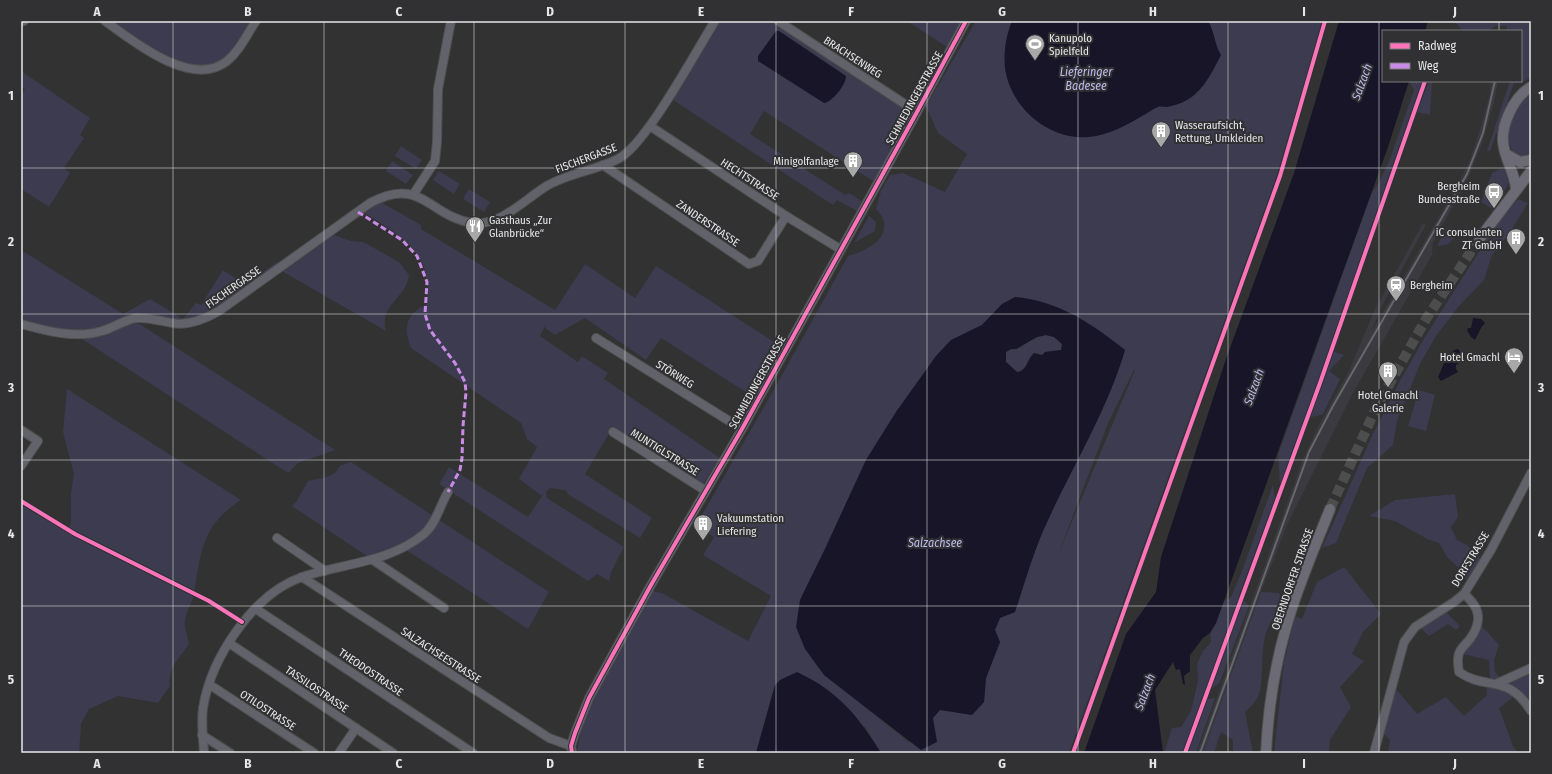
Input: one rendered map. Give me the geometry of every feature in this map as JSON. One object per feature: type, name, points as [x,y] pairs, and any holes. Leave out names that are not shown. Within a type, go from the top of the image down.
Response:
[{"type":"main road","points":[[1516,189],[1514,175],[1506,154],[1503,138],[1508,116],[1518,97],[1531,86]]},
{"type":"main road","points":[[1506,154],[1520,162],[1531,160]]},
{"type":"main road","points":[[1480,238],[1531,171]]},
{"type":"main road","name":"OBERNDORFER STRASSE","points":[[1266,753],[1277,666],[1287,624],[1330,509]]},
{"type":"street","points":[[105,21],[157,55],[175,65],[194,71],[205,70],[226,62],[238,50],[256,21]]},
{"type":"street","points":[[413,195],[435,161],[437,142],[438,89],[451,21]]},
{"type":"street","name":"FISCHERGASSE","points":[[21,324],[61,333],[82,334],[104,331],[135,318],[150,318],[184,324],[202,320],[219,311],[341,223],[383,196],[395,193],[421,197],[460,220],[474,223],[483,222],[504,215],[523,204],[544,187],[565,177],[618,159],[629,152],[650,126],[715,21]]},
{"type":"street","name":"BRACHSENWEG","points":[[778,21],[917,112]]},
{"type":"street","name":"SCHMIEDINGERSTRASSE","points":[[571,750],[589,698],[650,585],[742,429],[966,21]]},
{"type":"street","name":"HECHTSTRASSE","points":[[650,126],[786,216],[840,249]]},
{"type":"street","name":"ZANDERSTRASSE","points":[[603,165],[749,264],[758,261],[786,216]]},
{"type":"street","name":"STÖRWEG","points":[[596,338],[742,429]]},
{"type":"street","points":[[21,430],[38,441],[21,466]]},
{"type":"street","name":"MUNTIGLSTRASSE","points":[[613,432],[706,490]]},
{"type":"street","name":"DORFSTRASSE","points":[[1374,753],[1404,642],[1415,627],[1464,594],[1491,550],[1531,473]]},
{"type":"street","points":[[204,753],[202,735],[203,707],[215,669],[242,622],[275,592],[302,577],[373,560],[390,554],[425,533],[436,516],[448,492]]},
{"type":"street","points":[[277,538],[325,572]]},
{"type":"street","points":[[373,560],[444,608]]},
{"type":"street","name":"SALZACHSEESTRASSE","points":[[302,577],[549,738],[571,750]]},
{"type":"street","points":[[1464,594],[1474,602],[1477,608],[1478,618],[1475,631],[1459,652],[1459,672],[1468,678],[1498,683],[1514,691],[1526,702],[1531,711]]},
{"type":"street","name":"THEODOSTRASSE","points":[[256,609],[473,753]]},
{"type":"street","name":"TASSILOSTRASSE","points":[[229,643],[393,753]]},
{"type":"street","points":[[1498,683],[1531,668]]},
{"type":"street","name":"OTILOSTRASSE","points":[[210,684],[314,753]]},
{"type":"street","points":[[339,753],[356,728]]},
{"type":"street","points":[[202,735],[230,753]]},
{"type":"shaded area","points":[[107,21],[254,21],[231,56],[208,68],[169,60]]},
{"type":"shaded area","points":[[717,21],[774,21],[909,110],[909,116],[901,135],[873,181],[764,111],[750,134],[845,195],[849,193],[862,201],[857,211],[837,200],[833,205],[670,98]]},
{"type":"shaded area","points":[[907,21],[962,21],[947,47]]},
{"type":"shaded area","points":[[976,21],[1323,21],[1277,175],[1069,753],[881,753],[865,727],[775,685],[756,753],[577,753],[581,727],[591,703],[652,591],[662,593],[748,641],[771,596],[703,555],[714,537],[695,527],[848,256],[873,245],[882,235],[884,220],[876,209],[881,191],[890,175],[903,173],[945,192],[967,154],[938,133],[926,106]],"holes":[[[1002,304],[1125,350],[1108,397],[1043,531],[1015,612],[1000,618],[995,630],[1000,642],[986,678],[984,702],[972,715],[940,709],[909,742],[824,675],[800,600],[866,460],[896,412],[936,356],[951,340],[982,325]],[[1135,370],[1058,555],[1108,423]]]},
{"type":"shaded area","points":[[1454,21],[1531,21],[1531,77],[1521,83],[1514,83],[1490,151],[1487,151],[1510,82],[1522,82],[1522,30],[1507,30],[1507,26],[1496,26],[1490,30],[1462,30]]},
{"type":"shaded area","points":[[21,71],[90,118],[80,135],[84,138],[64,168],[70,173],[49,207],[21,189],[21,95],[25,89],[21,86]]},
{"type":"shaded area","points":[[1410,82],[1422,82],[1329,350],[1344,355],[1329,371],[1340,379],[1323,414],[1304,419],[1280,486],[1278,455],[1372,192],[1377,186],[1390,159],[1414,90]]},
{"type":"shaded area","points":[[1429,82],[1432,82],[1430,115],[1417,112]]},
{"type":"shaded area","points":[[1491,82],[1498,82],[1494,103],[1483,141],[1468,178],[1433,243],[1432,255],[1353,393],[1288,523],[1258,599],[1203,753],[1197,753],[1303,459],[1318,427],[1348,373],[1375,309],[1423,223],[1426,225],[1381,308],[1371,333],[1460,181],[1471,157],[1489,97]]},
{"type":"shaded area","points":[[1531,93],[1531,156],[1519,157],[1512,150],[1508,134],[1513,115],[1518,106]]},
{"type":"shaded area","points":[[401,146],[422,160],[416,169],[395,156]]},
{"type":"shaded area","points":[[392,161],[413,175],[406,184],[386,171]]},
{"type":"shaded area","points":[[1500,169],[1508,170],[1509,183],[1496,205],[1494,203],[1491,208],[1481,202],[1492,173]]},
{"type":"shaded area","points":[[439,171],[460,184],[454,194],[433,180]]},
{"type":"shaded area","points":[[469,189],[490,202],[484,212],[463,199]]},
{"type":"shaded area","points":[[1518,199],[1528,203],[1509,234],[1492,255],[1484,280],[1459,306],[1436,336],[1420,364],[1397,421],[1393,445],[1367,468],[1336,543],[1322,548],[1373,434],[1401,379],[1425,337],[1496,225]]},
{"type":"shaded area","points":[[379,201],[421,225],[421,229],[555,310],[585,264],[635,298],[656,266],[782,347],[752,396],[661,338],[646,360],[585,318],[555,335],[545,328],[546,324],[540,336],[578,362],[582,356],[608,373],[604,379],[720,458],[702,486],[611,430],[585,474],[652,518],[640,538],[569,495],[565,490],[550,488],[546,492],[547,498],[624,547],[611,572],[609,581],[597,574],[588,581],[439,484],[449,467],[528,517],[542,496],[519,479],[537,447],[527,439],[521,423],[411,348],[407,334],[408,322],[414,312],[427,304],[428,286],[425,271],[420,259],[402,238],[363,212]]},
{"type":"shaded area","points":[[869,216],[876,222],[875,231],[854,243]]},
{"type":"shaded area","points":[[1446,228],[1456,236],[1447,245],[1437,246]]},
{"type":"shaded area","points":[[331,234],[351,241],[367,244],[399,262],[409,275],[405,288],[389,308],[385,322],[386,331],[280,270]]},
{"type":"shaded area","points":[[21,250],[123,314],[150,299],[183,319],[196,303],[201,305],[223,270],[245,285],[277,262],[281,263],[213,312],[191,320],[135,321],[335,450],[298,463],[288,473],[82,339],[80,332],[64,332],[24,322],[21,309],[23,302],[21,300]]},
{"type":"shaded area","points":[[1046,335],[1054,337],[1062,344],[1061,350],[1045,352],[1042,355],[1030,357],[1026,367],[1017,372],[1006,362],[1006,352],[1019,348],[1035,338]]},
{"type":"shaded area","points":[[67,389],[241,500],[218,520],[210,530],[205,541],[201,553],[194,594],[185,620],[189,644],[172,668],[170,686],[158,703],[118,696],[89,709],[81,724],[79,753],[21,753],[21,505],[67,531],[71,523],[71,493],[74,474],[63,432]]},
{"type":"shaded area","points":[[1419,390],[1435,395],[1426,431],[1408,426]]},
{"type":"shaded area","points":[[351,462],[549,592],[528,629],[406,550],[370,558],[292,506],[296,502],[308,481],[327,477],[335,473],[340,466]]},
{"type":"shaded area","points":[[1273,485],[1275,499],[1239,595],[1249,606],[1219,684],[1205,692],[1202,700],[1215,698],[1196,753],[1164,753],[1172,728],[1181,727],[1191,711],[1198,681],[1197,664],[1203,651],[1211,642],[1210,633],[1216,623],[1224,601],[1231,597]]},
{"type":"shaded area","points":[[1455,494],[1458,517],[1451,527],[1457,540],[1467,545],[1481,559],[1466,580],[1464,573],[1447,557],[1439,543],[1429,540],[1395,521],[1369,516],[1395,500]]},
{"type":"shaded area","points":[[1344,567],[1381,614],[1363,632],[1352,654],[1364,661],[1340,687],[1351,707],[1330,740],[1329,752],[1333,753],[1274,753],[1284,663],[1295,616],[1302,619],[1317,582]]},
{"type":"shaded area","points":[[1261,592],[1279,593],[1284,603],[1268,627],[1264,642],[1259,695],[1255,702],[1245,712],[1253,753],[1233,753],[1233,740],[1221,732],[1214,753],[1203,753]]},
{"type":"shaded area","points":[[1447,613],[1460,626],[1456,630],[1448,624],[1429,636],[1420,627],[1438,616]]},
{"type":"shaded area","points":[[1480,624],[1499,645],[1494,660],[1495,672],[1501,679],[1490,680],[1489,660],[1463,654]]},
{"type":"shaded area","points":[[1531,672],[1531,707],[1507,684],[1507,682]]},
{"type":"shaded area","points":[[1486,683],[1516,695],[1499,708],[1513,746],[1518,753],[1388,753],[1390,740],[1384,734],[1395,688],[1417,714],[1446,697],[1464,716],[1487,695]]},
{"type":"water","name":"Lieferinger Badesee","points":[[1012,21],[1208,21],[1221,55],[1201,88],[1187,100],[1167,107],[1156,108],[1117,130],[1096,136],[1075,137],[1049,129],[1038,122],[1028,113],[1012,91],[1005,71],[1005,57],[1006,42]]},
{"type":"water","name":"Salzach","points":[[1339,21],[1428,21],[1425,30],[1382,30],[1382,82],[1409,82],[1388,147],[1216,623],[1210,633],[1203,638],[1190,655],[1190,671],[1184,676],[1185,685],[1183,684],[1180,669],[1176,670],[1173,662],[1155,690],[1163,753],[1084,753],[1126,634],[1156,592],[1161,557],[1226,359],[1294,173]]},
{"type":"water","points":[[776,31],[779,31],[846,76],[844,84],[831,100],[824,103],[758,61],[758,56]]},
{"type":"water","name":"Salzachsee","points":[[1015,297],[1046,303],[1074,315],[1100,331],[1125,350],[1108,397],[1043,531],[1015,612],[1000,618],[995,630],[1000,642],[986,678],[984,702],[972,715],[940,710],[933,718],[937,742],[921,750],[824,675],[805,649],[796,627],[800,600],[866,460],[896,412],[936,356],[951,340],[982,325],[1002,304]],"holes":[[[1046,335],[1054,337],[1062,344],[1061,350],[1045,352],[1042,355],[1034,353],[1023,370],[1017,372],[1006,362],[1006,352],[1011,349],[1016,349],[1037,337]]]},
{"type":"water","points":[[1473,318],[1481,319],[1485,323],[1475,340],[1471,337],[1467,330],[1468,328],[1471,328]]},
{"type":"water","points":[[1458,349],[1460,352],[1456,369],[1458,372],[1441,381],[1438,377],[1445,360],[1454,350]]},
{"type":"water","points":[[797,672],[824,687],[836,696],[864,727],[881,753],[756,753],[775,685],[780,680]]},
{"type":"tunnel","points":[[1330,509],[1377,406],[1426,319],[1480,238]]},
{"type":"railway","points":[[1499,21],[1499,30]]},
{"type":"railway","points":[[1200,753],[1309,452],[1333,406],[1467,174],[1483,133],[1495,82]]},
{"type":"marked path","points":[[358,212],[402,240],[417,256],[427,282],[425,314],[430,330],[455,363],[465,382],[466,392],[462,458],[460,470],[448,492]]},
{"type":"cycle path","points":[[572,753],[571,746],[575,733],[589,698],[651,585],[742,429],[966,21]]},
{"type":"cycle path","points":[[1073,753],[1280,176],[1325,21]]},
{"type":"cycle path","points":[[1185,753],[1320,383],[1425,82]]},
{"type":"cycle path","points":[[21,501],[75,534],[209,601],[242,622]]},
{"type":"place","name":"Kanupolo Spielfeld","points":[[1035,61]]},
{"type":"place","name":"Wasseraufsicht, Rettung, Umkleiden","points":[[1161,148]]},
{"type":"place","name":"Minigolfanlage","points":[[853,178]]},
{"type":"place","name":"Bergheim Bundesstraße","points":[[1494,209]]},
{"type":"place","name":"Gasthaus „Zur Glanbrücke“","points":[[475,243]]},
{"type":"place","name":"iC consulenten ZT GmbH","points":[[1516,255]]},
{"type":"place","name":"Bergheim","points":[[1396,302]]},
{"type":"place","name":"Hotel Gmachl","points":[[1514,374]]},
{"type":"place","name":"Hotel Gmachl Galerie","points":[[1388,388]]},
{"type":"place","name":"Vakuumstation Liefering","points":[[703,541]]}]
